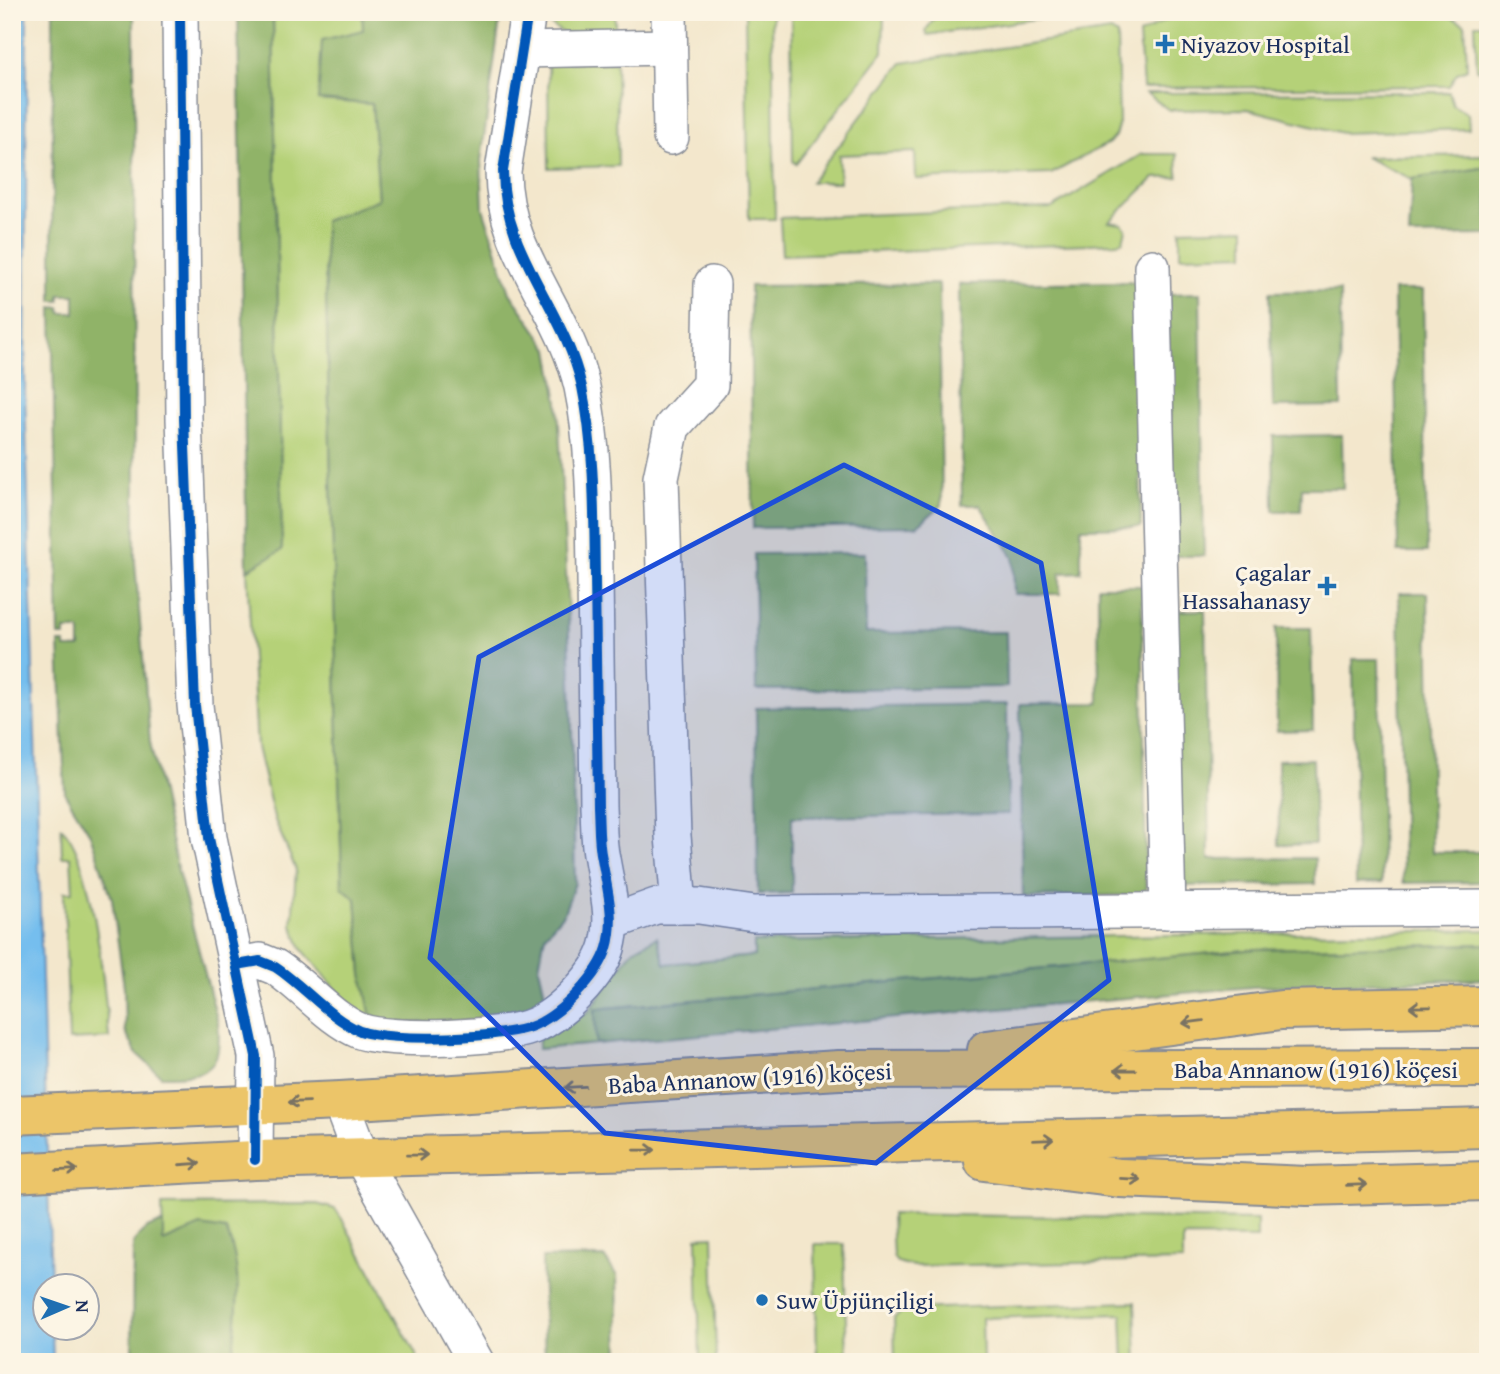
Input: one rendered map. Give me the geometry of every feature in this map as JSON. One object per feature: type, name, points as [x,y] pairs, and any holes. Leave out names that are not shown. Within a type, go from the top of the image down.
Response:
[{"type":"main road","points":[[839,1070],[1281,1010],[1488,1006]]},
{"type":"main road","name":"Baba Annanow (1916) köçesi","points":[[12,1115],[340,1101],[839,1070],[1488,1068]]},
{"type":"main road","points":[[12,1173],[255,1160],[1488,1128]]},
{"type":"main road","points":[[868,1145],[1120,1178],[1307,1186],[1488,1181]]},
{"type":"street","points":[[180,12],[184,419],[195,705],[209,838],[256,1056],[253,1104],[255,1160]]},
{"type":"street","points":[[237,965],[260,961],[275,967],[361,1031],[380,1036],[466,1036],[536,1025],[567,1002],[596,971],[607,949],[612,922],[601,856],[598,806],[594,492],[590,433],[570,344],[547,296],[526,264],[509,225],[503,197],[503,171],[528,12]]},
{"type":"street","points":[[669,12],[671,137]]},
{"type":"street","points":[[522,50],[669,47]]},
{"type":"street","points":[[1152,267],[1168,911]]},
{"type":"street","points":[[679,906],[673,836],[662,478],[672,428],[710,385],[712,284]]},
{"type":"street","points":[[612,922],[656,906],[754,914],[1488,908]]},
{"type":"street","points":[[340,1101],[361,1157],[475,1362]]},
{"type":"highlighted area","points":[[844,465],[1041,563],[1109,980],[876,1163],[605,1133],[430,958],[479,657]]},
{"type":"green space","points":[[53,12],[134,12],[135,562],[150,742],[177,867],[218,1023],[219,1040],[214,1062],[208,1068],[190,1075],[161,1076],[136,1053],[125,1030],[124,987],[112,899],[90,834],[65,794],[59,643],[65,643],[65,648],[80,648],[80,630],[65,630],[65,636],[59,636],[52,308],[60,307],[61,313],[75,313],[75,295],[60,295],[60,301],[52,301]]},
{"type":"green space","points":[[238,12],[273,12],[282,550],[247,570]]},
{"type":"green space","points":[[273,12],[362,12],[364,30],[318,100],[372,104],[379,200],[324,221],[342,887],[356,899],[362,974],[384,1024],[357,1014],[302,949],[292,925],[296,870],[274,818],[257,747],[247,570],[282,549]]},
{"type":"green space","points":[[362,12],[501,12],[481,160],[483,208],[510,293],[549,349],[558,402],[571,677],[575,883],[564,913],[545,935],[539,967],[546,998],[534,1011],[492,1020],[384,1024],[370,1013],[362,974],[356,899],[342,887],[324,221],[379,199],[372,104],[318,100],[322,40],[363,30]]},
{"type":"green space","points":[[545,12],[615,12],[615,35],[563,33],[547,22]]},
{"type":"green space","points":[[745,12],[772,12],[775,219],[749,219]]},
{"type":"green space","points":[[791,12],[884,12],[883,52],[796,164],[793,161]]},
{"type":"green space","points":[[939,12],[1082,12],[927,35],[926,30]]},
{"type":"green space","points":[[1180,12],[1441,12],[1465,24],[1467,69],[1457,73],[1449,86],[1143,88],[1139,35]]},
{"type":"green space","points":[[1475,24],[1488,24],[1488,75],[1477,69]]},
{"type":"green space","points":[[1111,31],[1117,35],[1119,123],[1115,136],[1109,143],[1051,174],[916,179],[915,152],[839,155],[840,182],[811,182],[902,63]]},
{"type":"green space","points":[[616,61],[618,166],[549,168],[548,63]]},
{"type":"green space","points":[[1449,92],[1453,105],[1468,114],[1469,129],[1342,133],[1248,109],[1169,110],[1146,93]]},
{"type":"green space","points":[[1142,154],[1177,154],[1178,177],[1154,178],[1109,222],[1122,224],[1126,229],[1123,241],[1117,243],[782,255],[780,218],[1052,208]]},
{"type":"green space","points":[[1488,155],[1488,167],[1412,179],[1365,157]]},
{"type":"green space","points":[[1488,167],[1488,235],[1409,236],[1412,179]]},
{"type":"green space","points":[[1245,228],[1245,254],[1180,256],[1180,230]]},
{"type":"green space","points":[[1138,282],[1141,527],[1081,528],[1081,572],[1060,573],[1060,594],[1014,594],[1013,557],[980,505],[962,505],[959,284]]},
{"type":"green space","points":[[939,284],[942,505],[917,526],[753,528],[750,286]]},
{"type":"green space","points":[[1394,290],[1423,290],[1427,552],[1398,552]]},
{"type":"green space","points":[[1340,291],[1341,406],[1273,407],[1270,292]]},
{"type":"green space","points":[[1200,293],[1204,556],[1172,556],[1168,294]]},
{"type":"green space","points":[[1342,435],[1343,488],[1302,488],[1301,511],[1274,511],[1273,436]]},
{"type":"green space","points":[[865,553],[866,633],[1006,632],[1007,687],[756,690],[754,554]]},
{"type":"green space","points":[[1098,586],[1142,586],[1146,895],[1023,897],[1020,704],[1099,703]]},
{"type":"green space","points":[[1399,593],[1428,593],[1432,852],[1488,852],[1488,882],[1403,883]]},
{"type":"green space","points":[[1205,610],[1209,859],[1315,858],[1315,884],[1177,886],[1173,611]]},
{"type":"green space","points":[[1276,628],[1311,628],[1313,730],[1277,731]]},
{"type":"green space","points":[[1353,659],[1379,659],[1382,883],[1356,884]]},
{"type":"green space","points":[[1007,704],[1008,814],[792,817],[792,893],[758,894],[756,708]]},
{"type":"green space","points":[[1313,759],[1315,844],[1279,845],[1278,760]]},
{"type":"green space","points":[[61,827],[72,842],[82,865],[90,894],[101,959],[109,1038],[69,1040],[64,892],[73,892],[71,857],[62,857]]},
{"type":"green space","points":[[1488,930],[1488,944],[1257,949],[596,1009],[596,1044],[538,1049],[539,1040],[588,1012],[633,950],[657,937],[665,964],[754,956],[754,942]]},
{"type":"green space","points":[[1488,944],[1488,979],[1253,987],[596,1044],[595,1009],[1257,949]]},
{"type":"green space","points":[[317,1204],[335,1209],[342,1219],[420,1362],[232,1362],[237,1304],[201,1226],[163,1242],[162,1205]]},
{"type":"green space","points":[[891,1214],[1257,1220],[1257,1238],[1183,1237],[1183,1261],[913,1266],[897,1262],[893,1257]]},
{"type":"green space","points":[[163,1223],[163,1242],[201,1226],[226,1230],[236,1262],[238,1295],[232,1362],[132,1362],[133,1245],[145,1230]]},
{"type":"green space","points":[[713,1236],[716,1362],[700,1362],[697,1237]]},
{"type":"green space","points":[[815,1244],[844,1244],[847,1362],[817,1362]]},
{"type":"green space","points":[[604,1257],[617,1276],[619,1362],[545,1362],[542,1258]]},
{"type":"green space","points":[[1135,1302],[1137,1362],[1124,1362],[1122,1314],[982,1318],[983,1362],[895,1362],[894,1318],[907,1309]]},
{"type":"water","points":[[12,12],[27,12],[25,393],[51,1272],[32,1272],[32,1342],[52,1342],[53,1362],[12,1362]]},
{"type":"cycle path","points":[[180,12],[184,419],[195,705],[209,838],[256,1056],[255,1160]]},
{"type":"cycle path","points":[[237,965],[260,961],[275,967],[327,1010],[360,1031],[396,1037],[475,1036],[520,1030],[545,1020],[567,1003],[588,981],[607,948],[611,915],[599,832],[594,506],[586,411],[573,358],[513,229],[506,201],[503,171],[528,12]]},
{"type":"place","name":"Niyazov Hospital","points":[[1165,44]]},
{"type":"place","name":"Çagalar Hassahanasy","points":[[1327,586]]},
{"type":"place","name":"Suw Üpjünçiligi","points":[[762,1300]]}]
